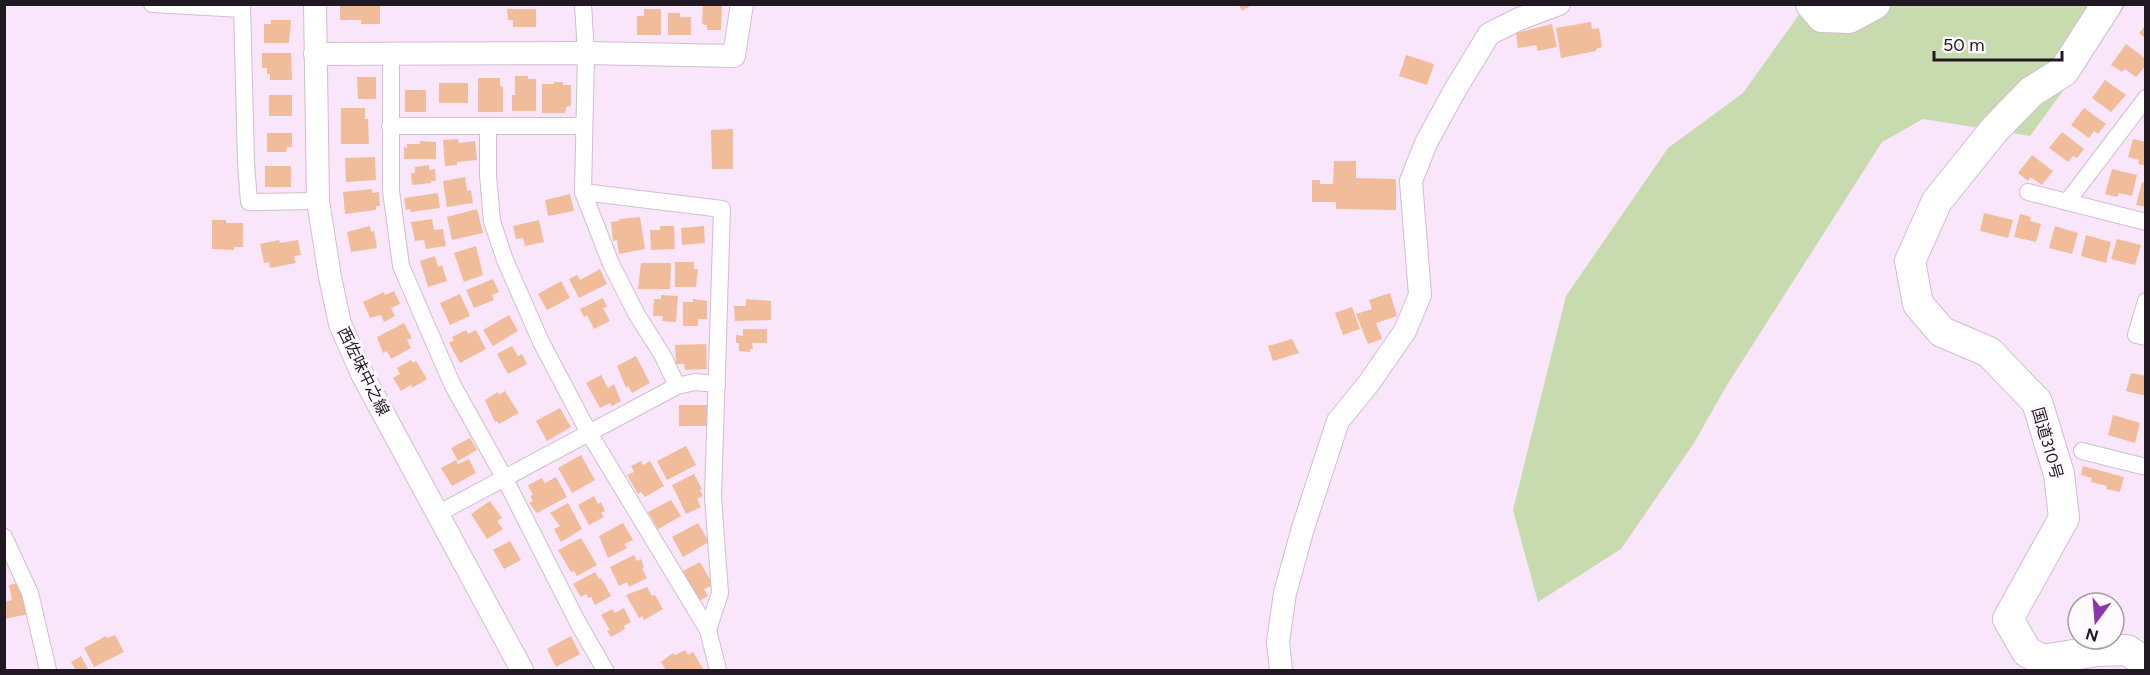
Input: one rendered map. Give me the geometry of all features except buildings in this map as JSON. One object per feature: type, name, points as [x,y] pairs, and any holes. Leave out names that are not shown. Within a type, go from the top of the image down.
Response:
[{"type":"highway","points":[[1810,4],[1822,17],[1849,18],[1875,4]]},
{"type":"highway","name":"国道310号","points":[[2108,4],[2064,71],[2031,92],[1995,129],[1937,201],[1910,261],[1918,304],[1942,332],[1989,352],[2037,402],[2059,474],[2064,518],[2008,619],[2027,652],[2043,660],[2097,651],[2127,650],[2145,663]]},
{"type":"street","points":[[152,4],[242,7],[249,202],[318,201]]},
{"type":"street","name":"西佐味中之線","points":[[315,4],[318,201],[340,324],[362,374],[522,670]]},
{"type":"street","points":[[583,4],[586,54],[583,192],[611,264],[637,315],[663,356],[677,386]]},
{"type":"street","points":[[315,54],[734,56],[742,4]]},
{"type":"street","points":[[1281,670],[1278,642],[1285,593],[1303,528],[1338,421],[1369,383],[1405,331],[1420,295],[1411,181],[1426,143],[1489,34],[1519,19],[1559,4]]},
{"type":"street","points":[[391,55],[391,191],[401,266],[452,384],[505,479],[604,670]]},
{"type":"street","points":[[2067,202],[2142,107]]},
{"type":"street","points":[[390,126],[584,126]]},
{"type":"street","points":[[488,126],[488,175],[492,221],[505,260],[541,342],[589,433],[708,630],[718,670]]},
{"type":"street","points":[[583,192],[722,209],[713,497],[720,593],[708,630]]},
{"type":"street","points":[[2028,192],[2145,222]]},
{"type":"street","points":[[2145,300],[2136,335],[2145,337]]},
{"type":"street","points":[[439,513],[677,386],[695,382],[717,384]]},
{"type":"street","points":[[2082,451],[2145,467]]},
{"type":"street","points":[[4,537],[30,592],[48,670]]},
{"type":"green space","points":[[1806,5],[2126,5],[2030,136],[1923,119],[1882,142],[1727,385],[1694,443],[1621,549],[1538,602],[1513,510],[1566,296],[1668,148],[1743,93]]}]
